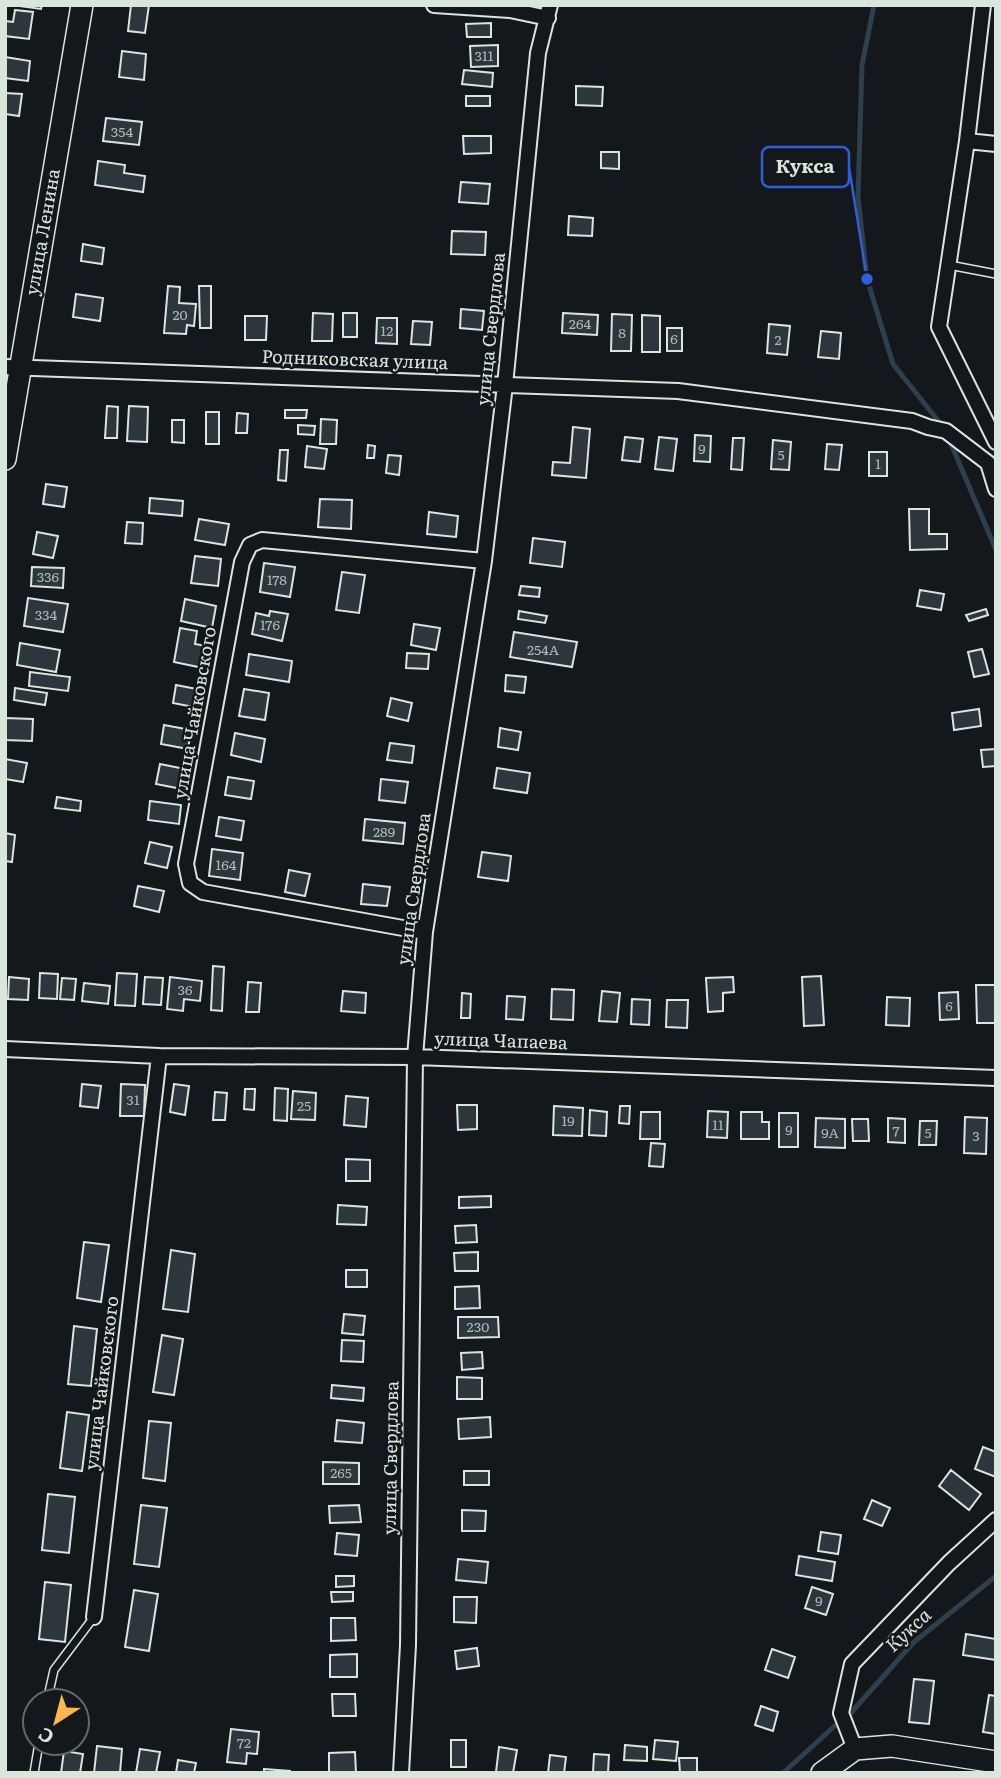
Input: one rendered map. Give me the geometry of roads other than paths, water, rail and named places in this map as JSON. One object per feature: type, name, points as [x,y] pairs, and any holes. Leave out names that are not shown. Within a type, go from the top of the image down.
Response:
[{"type":"street","name":"улица Ленина","points":[[5,459],[12,367],[82,5]]},
{"type":"street","name":"улица Свердлова","points":[[401,1773],[408,1645],[415,1057],[425,932],[484,561],[505,385],[538,53],[549,12],[434,5]]},
{"type":"street","points":[[983,5],[967,141],[939,327],[996,442]]},
{"type":"street","points":[[967,141],[996,144]]},
{"type":"street","name":"Родниковская улица","points":[[12,367],[678,391],[912,421],[946,431],[992,458]]},
{"type":"street","points":[[992,458],[996,489]]},
{"type":"street","name":"улица Чайковского","points":[[425,932],[203,892],[190,883],[186,864],[242,562],[250,545],[262,540],[484,561]]},
{"type":"street","name":"улица Чапаева","points":[[5,1049],[159,1056],[415,1057],[996,1078]]},
{"type":"street","name":"улица Чайковского","points":[[94,1617],[159,1056]]},
{"type":"street","points":[[855,1749],[841,1713],[852,1664],[949,1563],[996,1520]]},
{"type":"street","points":[[822,1773],[855,1749],[892,1746],[996,1762]]},
{"type":"lane","points":[[948,265],[996,274]]},
{"type":"lane","name":"улица Чайковского","points":[[50,1687],[54,1670],[94,1617]]},
{"type":"waterway","name":"Кукса","points":[[874,5],[862,65],[858,197],[867,279],[893,364],[943,427]]},
{"type":"waterway","name":"Кукса","points":[[949,439],[996,550]]},
{"type":"waterway","name":"Кукса","points":[[849,1715],[914,1642],[996,1576]]},
{"type":"waterway","name":"Кукса","points":[[783,1773],[839,1722]]},
{"type":"place","name":"Кукса","points":[[867,279]]}]
